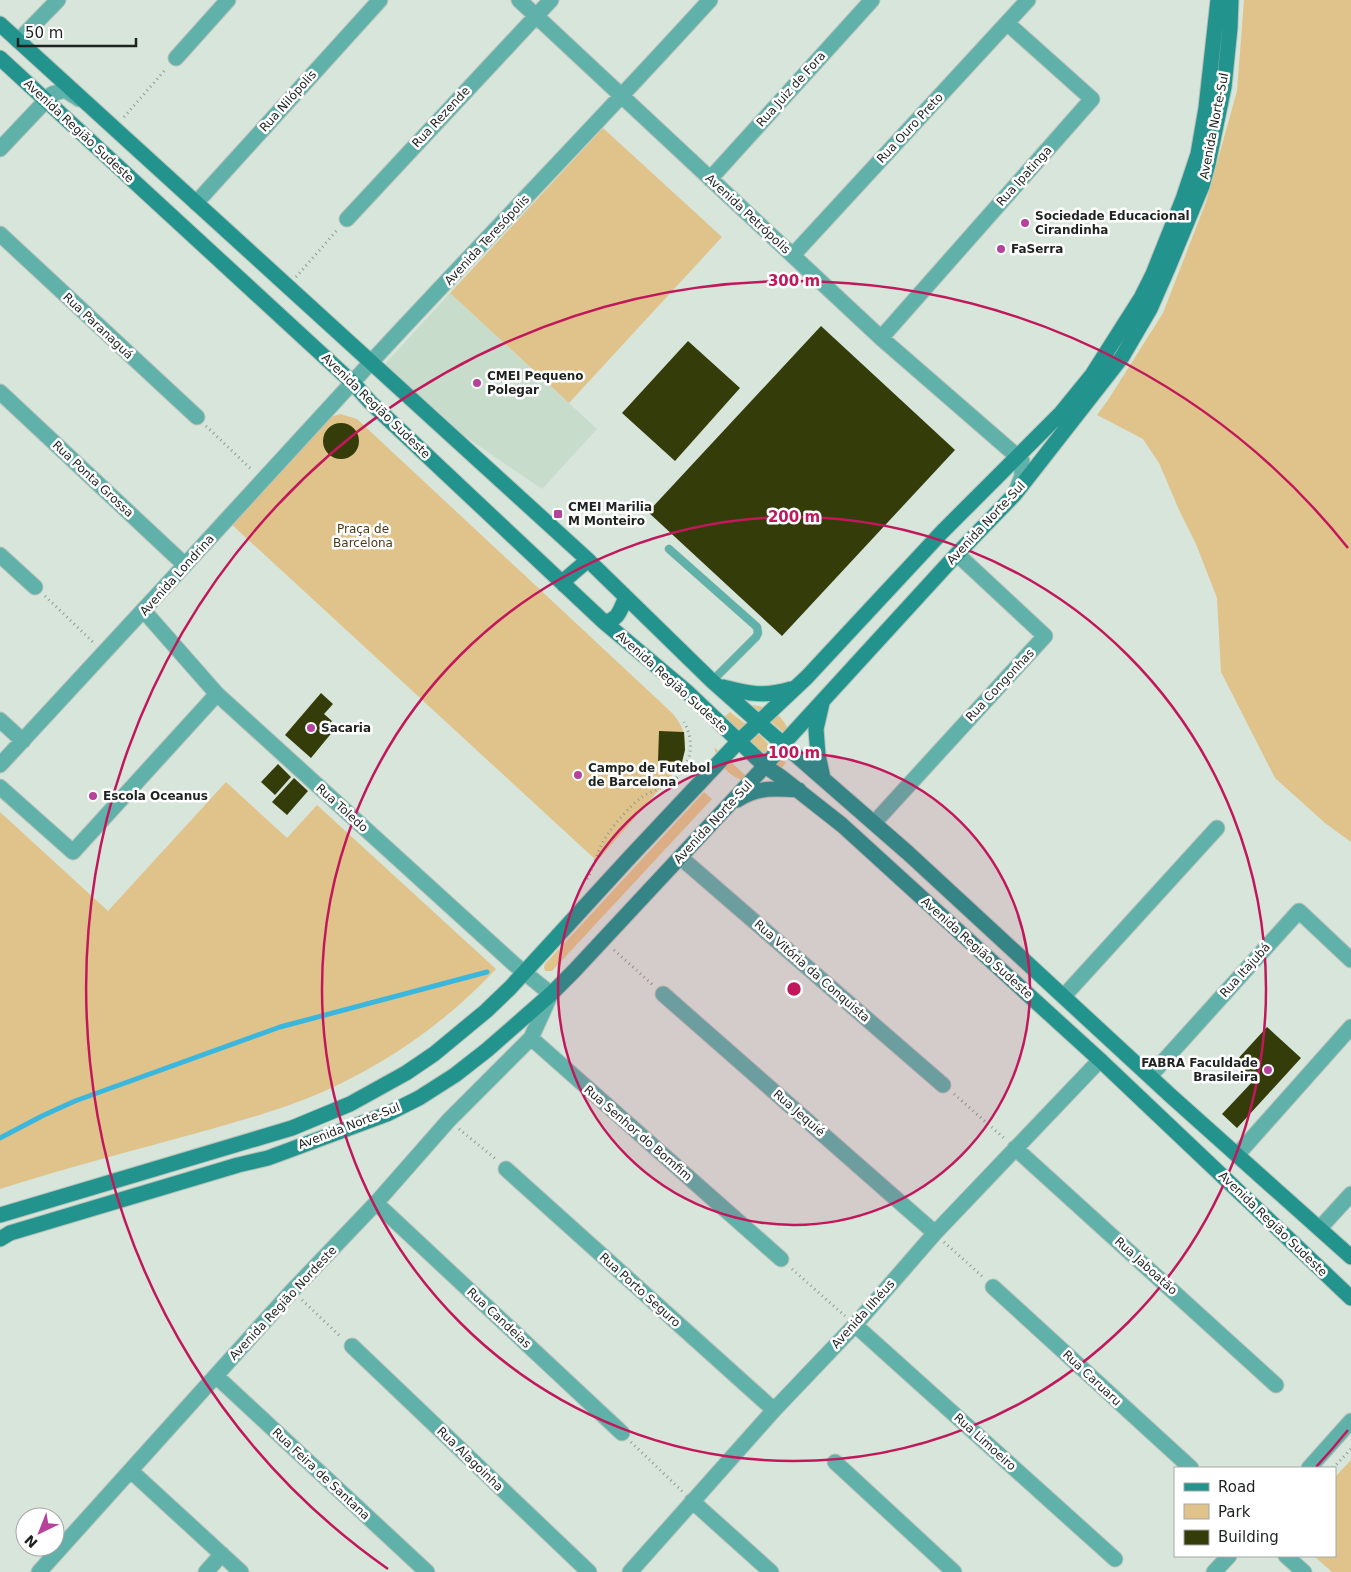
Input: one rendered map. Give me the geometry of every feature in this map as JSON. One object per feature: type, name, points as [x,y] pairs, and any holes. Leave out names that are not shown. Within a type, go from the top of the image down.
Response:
[{"type":"main road","name":"Avenida Norte-Sul","points":[[0,1215],[292,1128],[350,1104],[406,1073],[434,1054],[486,1011],[524,973],[738,742],[795,688],[942,532],[1061,413],[1092,375],[1141,298],[1153,274],[1180,207],[1198,154],[1206,108],[1218,0]]},
{"type":"main road","name":"Avenida Norte-Sul","points":[[0,1239],[19,1230],[238,1165],[268,1158],[387,1114],[419,1098],[456,1075],[551,994],[731,803],[957,554],[1015,494],[1122,357],[1150,309],[1199,193],[1208,164],[1224,87],[1231,0]]},
{"type":"main road","name":"Avenida Região Sudeste","points":[[0,24],[588,560],[716,684],[874,822],[1351,1257]]},
{"type":"main road","name":"Avenida Região Sudeste","points":[[0,58],[354,384],[564,586],[686,692],[765,766],[799,790],[842,825],[1100,1060],[1351,1298]]},
{"type":"main road","points":[[564,586],[567,578],[588,560]]},
{"type":"main road","points":[[604,622],[612,621],[618,615],[626,598]]},
{"type":"main road","points":[[716,684],[748,694],[773,694],[795,688]]},
{"type":"main road","points":[[823,702],[816,729],[818,755],[823,778]]},
{"type":"main road","points":[[707,776],[720,754],[723,742],[720,730],[713,718]]},
{"type":"main road","points":[[731,803],[748,793],[772,788],[799,790]]},
{"type":"street","points":[[18,41],[58,0]]},
{"type":"street","points":[[176,58],[228,0]]},
{"type":"street","name":"Rua Nilópolis","points":[[196,203],[380,0]]},
{"type":"street","name":"Avenida Petrópolis","points":[[519,0],[881,338],[1018,457]]},
{"type":"street","name":"Rua Rezende","points":[[347,219],[551,0]]},
{"type":"street","name":"Avenida Teresópolis","points":[[354,384],[371,363],[710,0]]},
{"type":"street","name":"Rua Juiz de Fora","points":[[710,178],[872,0]]},
{"type":"street","name":"Rua Ouro Preto","points":[[793,256],[1028,0]]},
{"type":"street","name":"Rua Ipatinga","points":[[881,338],[1092,99],[1007,23]]},
{"type":"street","points":[[0,149],[52,94],[64,90],[84,102]]},
{"type":"street","name":"Rua Paranaguá","points":[[0,234],[197,417]]},
{"type":"street","name":"Avenida Londrina","points":[[0,765],[354,384]]},
{"type":"street","name":"Rua Ponta Grossa","points":[[0,392],[185,565]]},
{"type":"street","points":[[1015,494],[1022,476],[1022,461],[1018,457]]},
{"type":"street","points":[[0,554],[35,587]]},
{"type":"street","name":"Rua Congonhas","points":[[874,822],[1045,636],[957,554]]},
{"type":"street","name":"Rua Toledo","points":[[144,611],[217,694],[524,973],[551,994]]},
{"type":"street","points":[[0,786],[73,852],[217,694]]},
{"type":"street","points":[[0,720],[23,741]]},
{"type":"street","points":[[1064,996],[1217,828]]},
{"type":"street","name":"Rua Vitória da Conquista","points":[[680,857],[943,1085]]},
{"type":"street","name":"Rua Itajubá","points":[[1150,1075],[1299,910],[1347,957]]},
{"type":"street","points":[[531,1038],[551,994]]},
{"type":"street","name":"Rua Jequié","points":[[664,994],[934,1233]]},
{"type":"street","points":[[1237,1155],[1351,1027]]},
{"type":"street","name":"Avenida Região Nordeste","points":[[39,1572],[292,1291],[376,1203],[450,1120],[531,1038]]},
{"type":"street","name":"Rua Senhor do Bomfim","points":[[531,1038],[781,1259]]},
{"type":"street","name":"Avenida Ilhéus","points":[[630,1572],[774,1410],[855,1325],[934,1233],[1100,1060]]},
{"type":"street","name":"Rua Jaboatão","points":[[1015,1148],[1276,1385]]},
{"type":"street","name":"Rua Porto Seguro","points":[[506,1169],[774,1410]]},
{"type":"street","points":[[1320,1228],[1351,1194]]},
{"type":"street","name":"Rua Candeias","points":[[376,1203],[622,1433]]},
{"type":"street","name":"Rua Caruaru","points":[[993,1287],[1190,1467]]},
{"type":"street","name":"Rua Limoeiro","points":[[855,1325],[1115,1559]]},
{"type":"street","name":"Rua Alagoinha","points":[[352,1346],[589,1572]]},
{"type":"street","name":"Rua Feira de Santana","points":[[216,1376],[426,1572]]},
{"type":"street","points":[[1309,1467],[1351,1421]]},
{"type":"street","points":[[836,1462],[954,1572]]},
{"type":"street","points":[[131,1471],[240,1572]]},
{"type":"street","points":[[692,1501],[771,1572]]},
{"type":"street","points":[[206,1572],[222,1554]]},
{"type":"street","points":[[1214,1572],[1228,1557]]},
{"type":"street","points":[[1287,1557],[1304,1572]]},
{"type":"lane","points":[[669,549],[757,627],[758,633],[756,636],[716,684]]},
{"type":"path","points":[[114,128],[176,58]]},
{"type":"path","points":[[288,286],[347,219]]},
{"type":"path","points":[[197,417],[264,480]]},
{"type":"path","points":[[35,587],[104,653]]},
{"type":"path","points":[[584,885],[608,834],[640,799],[653,790],[670,783],[684,769],[691,744],[684,722]]},
{"type":"path","points":[[602,939],[664,994]]},
{"type":"path","points":[[943,1085],[1015,1148]]},
{"type":"path","points":[[450,1120],[506,1169]]},
{"type":"path","points":[[934,1233],[993,1287]]},
{"type":"path","points":[[781,1259],[855,1325]]},
{"type":"path","points":[[292,1291],[352,1346]]},
{"type":"path","points":[[622,1433],[692,1501]]},
{"type":"path","points":[[1334,1467],[1351,1449]]},
{"type":"shaded area","name":"CMEI Pequeno Polegar","points":[[450,293],[597,429],[542,489],[463,435],[385,364]]},
{"type":"green space","points":[[1244,0],[1351,0],[1351,842],[1325,823],[1275,778],[1221,672],[1217,598],[1196,544],[1159,463],[1143,439],[1097,415],[1163,313],[1206,202],[1237,91]]},
{"type":"green space","points":[[603,128],[722,237],[569,403],[450,293]]},
{"type":"green space","name":"Praça de Barcelona","points":[[340,414],[357,419],[676,717],[685,738],[684,753],[678,768],[597,861],[230,523],[328,418]]},
{"type":"green space","points":[[752,705],[766,708],[778,715],[786,726],[791,739]]},
{"type":"green space","points":[[730,712],[760,735],[786,763],[776,775],[724,717]]},
{"type":"green space","points":[[714,747],[753,782],[739,779],[728,772],[719,761]]},
{"type":"green space","points":[[226,782],[287,838],[317,805],[496,969],[454,1010],[431,1028],[382,1061],[330,1089],[256,1116],[0,1189],[0,812],[108,911]]},
{"type":"green space","points":[[704,792],[712,799],[552,971],[545,971],[545,964]]},
{"type":"green space","points":[[1351,1460],[1351,1572],[1332,1572],[1315,1557],[1336,1557],[1336,1476]]},
{"type":"building","points":[[821,326],[955,450],[782,636],[648,512]]},
{"type":"building","points":[[688,341],[740,388],[675,461],[622,413]]},
{"type":"building","points":[[341,423],[348,424],[354,428],[358,434],[358,448],[354,454],[348,458],[341,459],[334,458],[328,454],[324,448],[323,441],[324,434],[328,428],[334,424]]},
{"type":"building","name":"Sacaria","points":[[321,693],[333,704],[324,714],[332,721],[329,725],[334,730],[311,758],[285,735]]},
{"type":"building","points":[[659,731],[684,732],[685,750],[682,762],[658,761]]},
{"type":"building","points":[[278,764],[291,777],[275,795],[261,782]]},
{"type":"building","points":[[294,778],[308,791],[287,815],[272,802]]},
{"type":"building","name":"FABRA Faculdade Brasileira","points":[[1267,1027],[1301,1058],[1237,1128],[1222,1114],[1255,1079],[1235,1062]]},
{"type":"waterway","points":[[0,1138],[75,1101],[280,1027],[487,972]]},
{"type":"place","name":"Sociedade Educacional Cirandinha","points":[[1025,223]]},
{"type":"place","name":"FaSerra","points":[[1001,249]]},
{"type":"place","name":"CMEI Pequeno Polegar","points":[[477,383]]},
{"type":"place","name":"CMEI Marilia M Monteiro","points":[[558,514]]},
{"type":"place","name":"Sacaria","points":[[311,728]]},
{"type":"place","name":"Campo de Futebol de Barcelona","points":[[578,775]]},
{"type":"place","name":"Escola Oceanus","points":[[93,796]]},
{"type":"place","name":"FABRA Faculdade Brasileira","points":[[1268,1070]]}]
